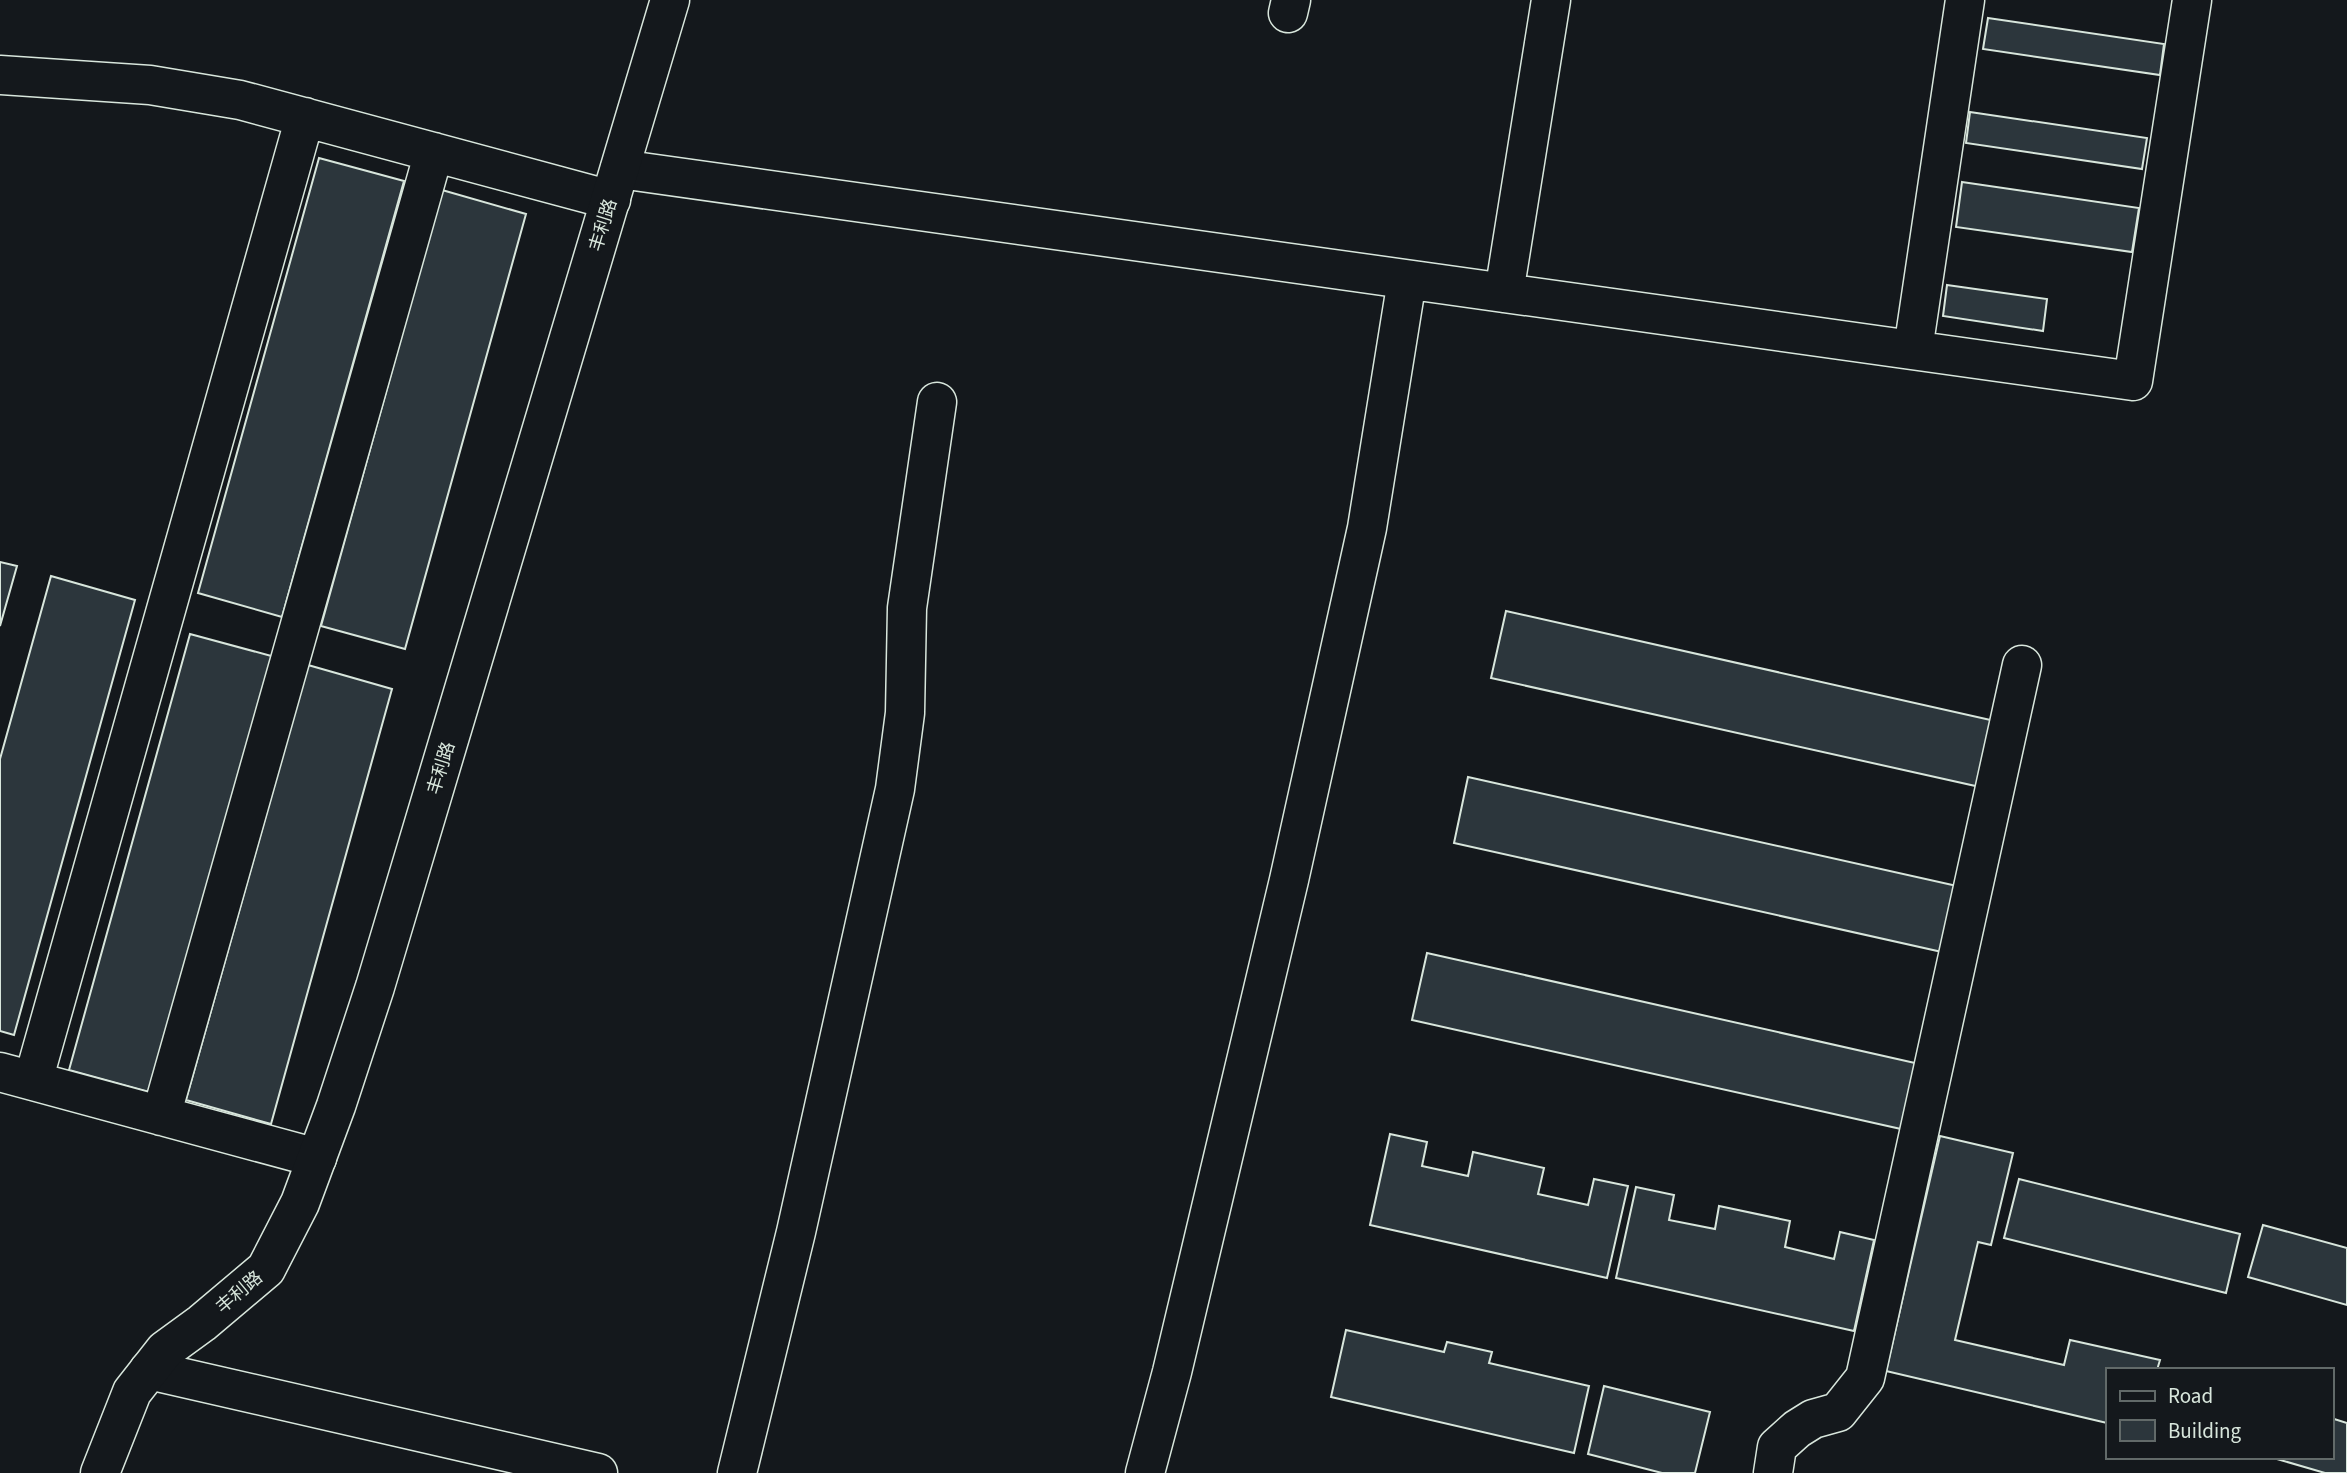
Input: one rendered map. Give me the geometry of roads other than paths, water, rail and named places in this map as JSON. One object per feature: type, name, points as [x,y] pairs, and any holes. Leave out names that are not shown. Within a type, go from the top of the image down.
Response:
[{"type":"street","name":"丰利路","points":[[100,1473],[132,1392],[165,1350],[266,1269],[300,1203],[375,987],[670,0]]},
{"type":"street","points":[[1504,293],[1551,0]]},
{"type":"street","points":[[1913,350],[1965,0]]},
{"type":"street","points":[[0,75],[150,85],[240,100],[434,152],[615,184],[1407,280],[2133,381],[2192,0]]},
{"type":"street","points":[[305,117],[17,1077],[317,1158]]},
{"type":"street","points":[[162,1116],[434,152]]},
{"type":"street","points":[[1145,1473],[1172,1372],[1289,880],[1367,528],[1407,280]]},
{"type":"street","points":[[737,1473],[796,1232],[895,789],[905,713],[907,608],[937,402]]},
{"type":"street","points":[[1773,1473],[1777,1447],[1813,1419],[1838,1412],[1865,1378],[2022,665]]},
{"type":"street","points":[[149,1370],[598,1473]]}]
